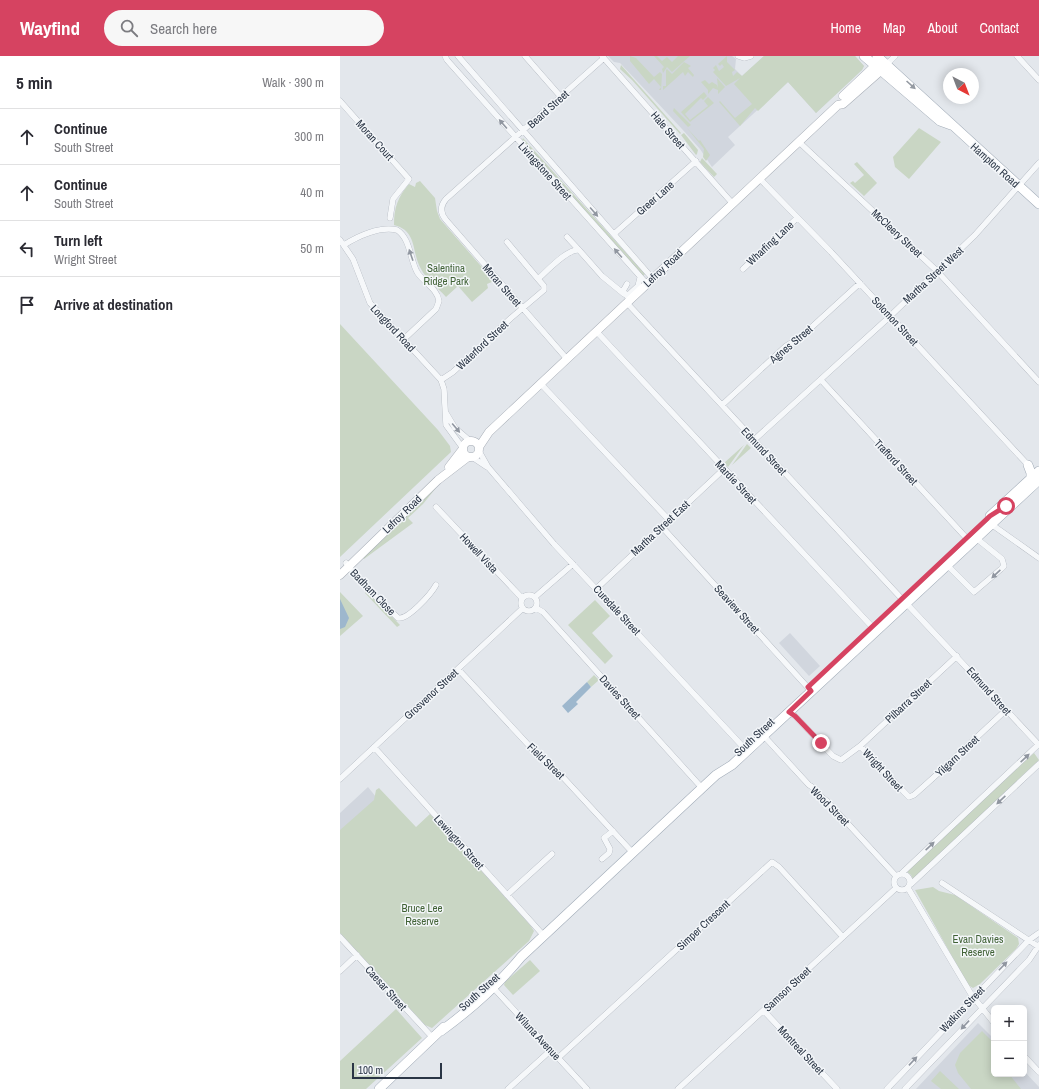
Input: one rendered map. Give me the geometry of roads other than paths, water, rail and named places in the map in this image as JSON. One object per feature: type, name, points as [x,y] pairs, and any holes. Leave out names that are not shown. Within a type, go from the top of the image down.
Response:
[{"type":"main road","name":"Hampton Road","points":[[864,56],[881,62],[940,121],[951,125],[1039,204]]},
{"type":"main road","name":"South Street","points":[[904,601],[947,565],[1036,474]]},
{"type":"main road","name":"South Street","points":[[379,1089],[433,1038],[460,1018],[491,985],[716,775],[732,765],[746,749],[971,540]]},
{"type":"main road","name":"South Street","points":[[746,749],[763,736],[789,712],[810,689]]},
{"type":"street","name":"Livingstone Street","points":[[445,56],[515,138],[647,284]]},
{"type":"street","name":"Livingstone Street","points":[[458,56],[653,279]]},
{"type":"street","points":[[525,56],[561,97]]},
{"type":"street","points":[[738,56],[744,58],[751,56]]},
{"type":"street","name":"Lefroy Road","points":[[340,575],[345,566],[466,453],[479,449],[489,432],[596,331],[623,296],[647,284],[653,279],[838,106],[845,94],[881,62],[895,56]]},
{"type":"street","points":[[1017,56],[1039,80]]},
{"type":"street","name":"Beard Street","points":[[441,210],[446,199],[524,131],[603,57]]},
{"type":"street","name":"Hale Street","points":[[603,57],[733,204]]},
{"type":"street","name":"Moran Court","points":[[340,101],[409,179],[393,199],[390,218]]},
{"type":"street","name":"McCleery Street","points":[[799,142],[937,271],[1039,382]]},
{"type":"street","name":"Greer Lane","points":[[614,234],[696,161]]},
{"type":"street","name":"Martha Street West","points":[[754,440],[890,316],[975,235],[1039,163]]},
{"type":"street","name":"Solomon Street","points":[[760,179],[860,283],[1036,474]]},
{"type":"street","name":"Moran Street","points":[[441,210],[446,220],[566,359]]},
{"type":"street","name":"Wharfing Lane","points":[[743,269],[798,218]]},
{"type":"street","points":[[344,246],[356,237],[373,232],[391,229],[401,233],[418,274],[438,296],[439,301],[438,306],[404,339]]},
{"type":"street","name":"Edmund Street","points":[[567,237],[1039,745]]},
{"type":"street","name":"Longford Road","points":[[340,240],[355,264],[370,303],[441,380]]},
{"type":"street","points":[[507,242],[538,279],[567,253],[573,250],[579,250]]},
{"type":"street","points":[[623,296],[638,286],[640,278]]},
{"type":"street","name":"Waterford Street","points":[[441,380],[453,372],[544,289],[544,286],[538,279]]},
{"type":"street","points":[[623,296],[623,291],[627,283]]},
{"type":"street","name":"Agnes Street","points":[[722,405],[786,346],[802,336],[860,283]]},
{"type":"street","name":"Mardie Street","points":[[596,331],[874,629]]},
{"type":"street","points":[[441,380],[444,390],[446,425],[466,453]]},
{"type":"street","name":"Trafford Street","points":[[821,380],[971,540],[1002,560],[1004,566],[974,592],[947,565]]},
{"type":"street","points":[[540,383],[669,520]]},
{"type":"street","points":[[446,413],[455,428],[470,440],[476,442],[479,449]]},
{"type":"street","name":"Lefroy Road","points":[[466,453],[470,440],[489,432]]},
{"type":"street","name":"Curedale Street","points":[[479,449],[488,467],[573,564],[746,749]]},
{"type":"street","name":"Curedale Street","points":[[466,453],[488,467]]},
{"type":"street","name":"Martha Street East","points":[[597,588],[724,469]]},
{"type":"street","name":"Howell Vista","points":[[436,507],[522,598]]},
{"type":"street","points":[[991,520],[1039,558]]},
{"type":"street","name":"Seaview Street","points":[[662,527],[810,689]]},
{"type":"street","points":[[535,597],[537,602],[536,608],[532,611],[527,611],[523,608],[521,603],[522,598],[526,596],[535,597],[573,564]]},
{"type":"street","name":"Badham Close","points":[[345,566],[398,618],[402,619],[431,593],[436,585]]},
{"type":"street","name":"Grosvenor Street","points":[[340,779],[523,608]]},
{"type":"street","name":"Davies Street","points":[[536,608],[544,614],[702,788]]},
{"type":"street","name":"Pilbarra Street","points":[[860,746],[957,656]]},
{"type":"street","name":"Field Street","points":[[458,668],[535,752],[560,774],[633,853]]},
{"type":"street","name":"Yilgarn Street","points":[[906,795],[909,797],[914,796],[1006,710]]},
{"type":"street","name":"Wright Street","points":[[789,712],[795,716],[833,756],[841,760],[860,746],[906,795]]},
{"type":"street","name":"Wood Street","points":[[763,736],[809,785],[818,790],[821,798],[827,801],[899,875]]},
{"type":"street","points":[[1039,745],[899,875],[894,882],[896,888],[903,890],[909,886],[1039,764]]},
{"type":"street","name":"Lewington Street","points":[[374,747],[544,936]]},
{"type":"street","points":[[602,859],[609,853],[610,849],[604,838],[613,830]]},
{"type":"street","points":[[507,895],[552,854]]},
{"type":"street","name":"Simper Crescent","points":[[558,1058],[772,862],[779,867],[843,937]]},
{"type":"street","points":[[899,875],[908,875],[909,886],[973,997],[991,1020]]},
{"type":"street","points":[[942,883],[1039,946]]},
{"type":"street","name":"Samson Street","points":[[678,1089],[896,888]]},
{"type":"street","name":"Watkins Street","points":[[887,1089],[973,997],[1029,940],[1039,933]]},
{"type":"street","name":"Caesar Street","points":[[340,937],[433,1038]]},
{"type":"street","name":"Watkins Street","points":[[905,1089],[1028,960],[1039,946]]},
{"type":"street","points":[[340,971],[357,955]]},
{"type":"street","name":"Wiluna Avenue","points":[[491,985],[587,1089]]},
{"type":"street","name":"Montreal Street","points":[[764,1011],[837,1089]]},
{"type":"street","points":[[508,1089],[551,1050]]},
{"type":"street","points":[[1027,1059],[1039,1072]]},
{"type":"water","points":[[340,599],[349,618],[345,627],[340,629]]},
{"type":"water","points":[[587,682],[591,687],[576,702],[578,704],[568,713],[562,706]]},
{"type":"park label","name":"Salentina Ridge Park","points":[[446,274]]},
{"type":"park label","name":"Bruce Lee Reserve","points":[[422,914]]},
{"type":"park label","name":"Evan Davies Reserve","points":[[978,945]]}]
